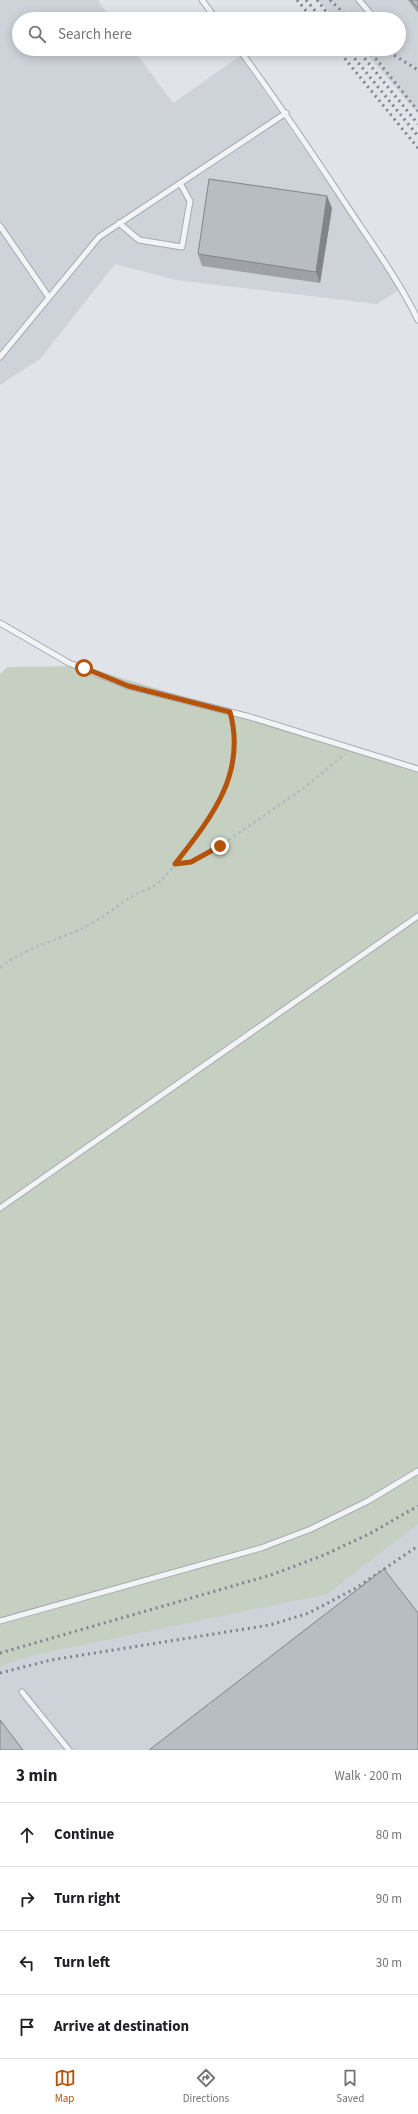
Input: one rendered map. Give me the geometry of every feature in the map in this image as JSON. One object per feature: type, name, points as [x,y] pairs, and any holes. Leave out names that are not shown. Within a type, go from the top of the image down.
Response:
[{"type":"lane","points":[[202,0],[211,12]]},
{"type":"lane","points":[[359,0],[369,12]]},
{"type":"lane","points":[[244,56],[286,113],[381,256],[406,296],[418,320]]},
{"type":"lane","points":[[0,357],[48,296],[99,237],[286,113]]},
{"type":"lane","points":[[119,223],[139,240],[182,247],[190,201],[180,183]]},
{"type":"lane","points":[[0,226],[48,296]]},
{"type":"lane","points":[[0,623],[76,666],[128,686],[230,712],[418,768]]},
{"type":"lane","points":[[0,1208],[418,916]]},
{"type":"lane","points":[[0,1622],[261,1548],[311,1530],[368,1501],[418,1472]]},
{"type":"lane","points":[[22,1692],[69,1750]]},
{"type":"path","points":[[0,968],[16,956],[34,947],[88,926],[132,896],[156,884],[175,864],[202,831],[224,792],[232,769],[234,750],[234,730],[230,712]]},
{"type":"path","points":[[175,864],[191,862],[210,853],[339,761],[351,748]]},
{"type":"shaded area","points":[[0,0],[98,0],[106,12],[12,12],[12,56],[138,56],[173,103],[240,56],[401,289],[377,304],[176,280],[115,264],[40,359],[0,385]]},
{"type":"shaded area","points":[[318,0],[418,0],[418,113],[368,56],[406,56],[406,12],[329,12]]},
{"type":"shaded area","points":[[418,1486],[418,1750],[0,1750],[0,1633]]},
{"type":"green space","points":[[83,666],[418,769],[418,1524],[327,1594],[34,1655],[0,1666],[0,674],[7,667]]},
{"type":"building","points":[[411,0],[418,0],[418,8]]},
{"type":"building","points":[[209,179],[327,196],[316,272],[198,254]]},
{"type":"building","points":[[384,1569],[418,1613],[418,1750],[149,1750]]},
{"type":"building","points":[[0,1720],[23,1750],[0,1750]]},
{"type":"railway","points":[[297,0],[307,12]]},
{"type":"railway","points":[[306,0],[316,12]]},
{"type":"railway","points":[[317,0],[326,12]]},
{"type":"railway","points":[[330,0],[343,12]]},
{"type":"railway","points":[[343,56],[418,148]]},
{"type":"railway","points":[[353,56],[418,136]]},
{"type":"railway","points":[[363,56],[418,124]]},
{"type":"railway","points":[[374,56],[418,111]]},
{"type":"railway","points":[[395,56],[418,70]]},
{"type":"railway","points":[[0,1653],[271,1575],[324,1555],[369,1534],[418,1506]]},
{"type":"railway","points":[[0,1673],[51,1660],[270,1625],[309,1613],[356,1588],[418,1546]]},
{"type":"route","points":[[84,668],[128,686],[230,712],[234,730],[234,750],[232,769],[224,792],[202,831],[175,864],[191,862],[210,853],[220,846]]}]
